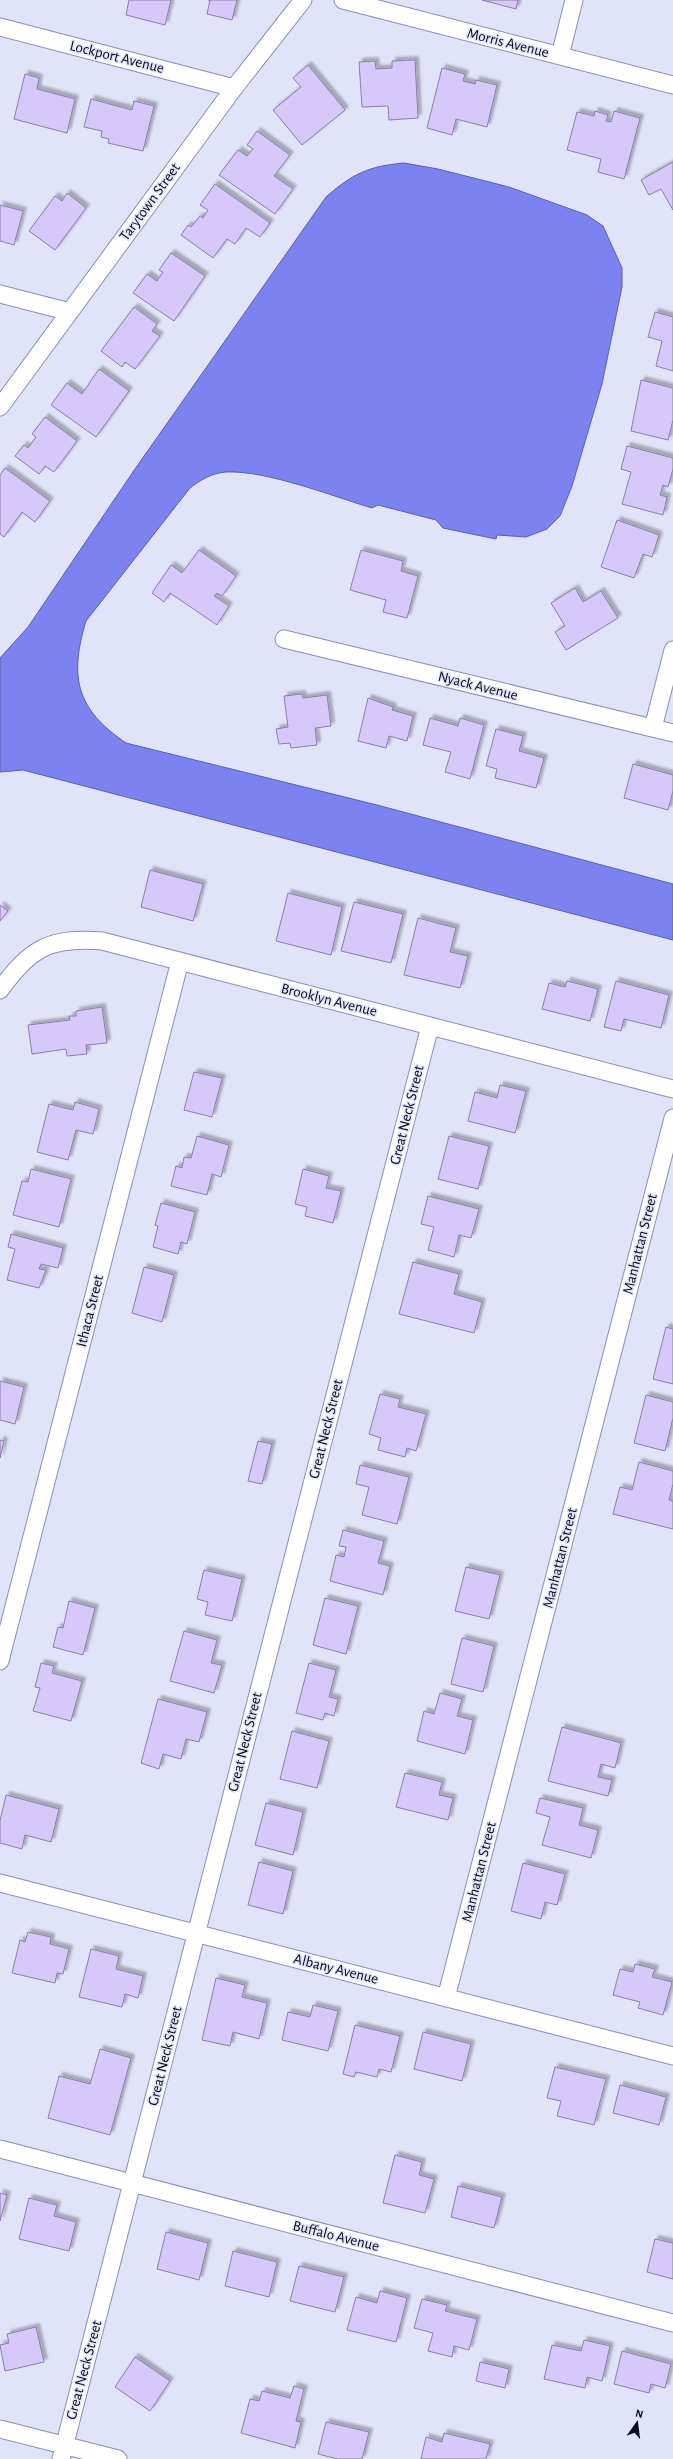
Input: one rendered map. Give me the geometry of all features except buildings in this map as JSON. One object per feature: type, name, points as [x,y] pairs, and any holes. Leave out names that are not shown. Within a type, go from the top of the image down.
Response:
[{"type":"street","name":"Tarytown Street","points":[[0,407],[234,88],[303,0]]},
{"type":"street","name":"Morris Avenue","points":[[343,0],[673,85]]},
{"type":"street","points":[[560,56],[574,0]]},
{"type":"street","name":"Lockport Avenue","points":[[0,27],[234,88]]},
{"type":"street","points":[[0,294],[70,312]]},
{"type":"street","name":"Nyack Avenue","points":[[284,639],[673,733]]},
{"type":"street","points":[[653,728],[673,650]]},
{"type":"street","name":"Brooklyn Avenue","points":[[0,990],[19,964],[43,947],[72,939],[102,941],[673,1089]]},
{"type":"street","name":"Ithaca Street","points":[[0,1662],[180,961]]},
{"type":"street","name":"Great Neck Street","points":[[62,2452],[430,1026]]},
{"type":"street","name":"Manhattan Street","points":[[446,1998],[673,1118]]},
{"type":"street","name":"Albany Avenue","points":[[0,1883],[673,2056]]},
{"type":"street","name":"Buffalo Avenue","points":[[0,2149],[673,2323]]},
{"type":"street","points":[[0,2429],[62,2452],[118,2459]]},
{"type":"shaded area","points":[[404,163],[438,169],[509,187],[587,215],[603,226],[622,268],[622,287],[602,384],[572,486],[560,516],[547,529],[526,537],[497,535],[496,539],[443,528],[436,520],[378,505],[372,508],[279,479],[242,472],[226,472],[211,475],[190,488],[86,621],[78,659],[78,675],[81,690],[87,704],[96,717],[109,730],[126,743],[377,805],[673,884],[673,940],[23,770],[0,772],[0,658],[28,627],[135,469],[326,197],[344,182],[362,172],[381,166]]}]
